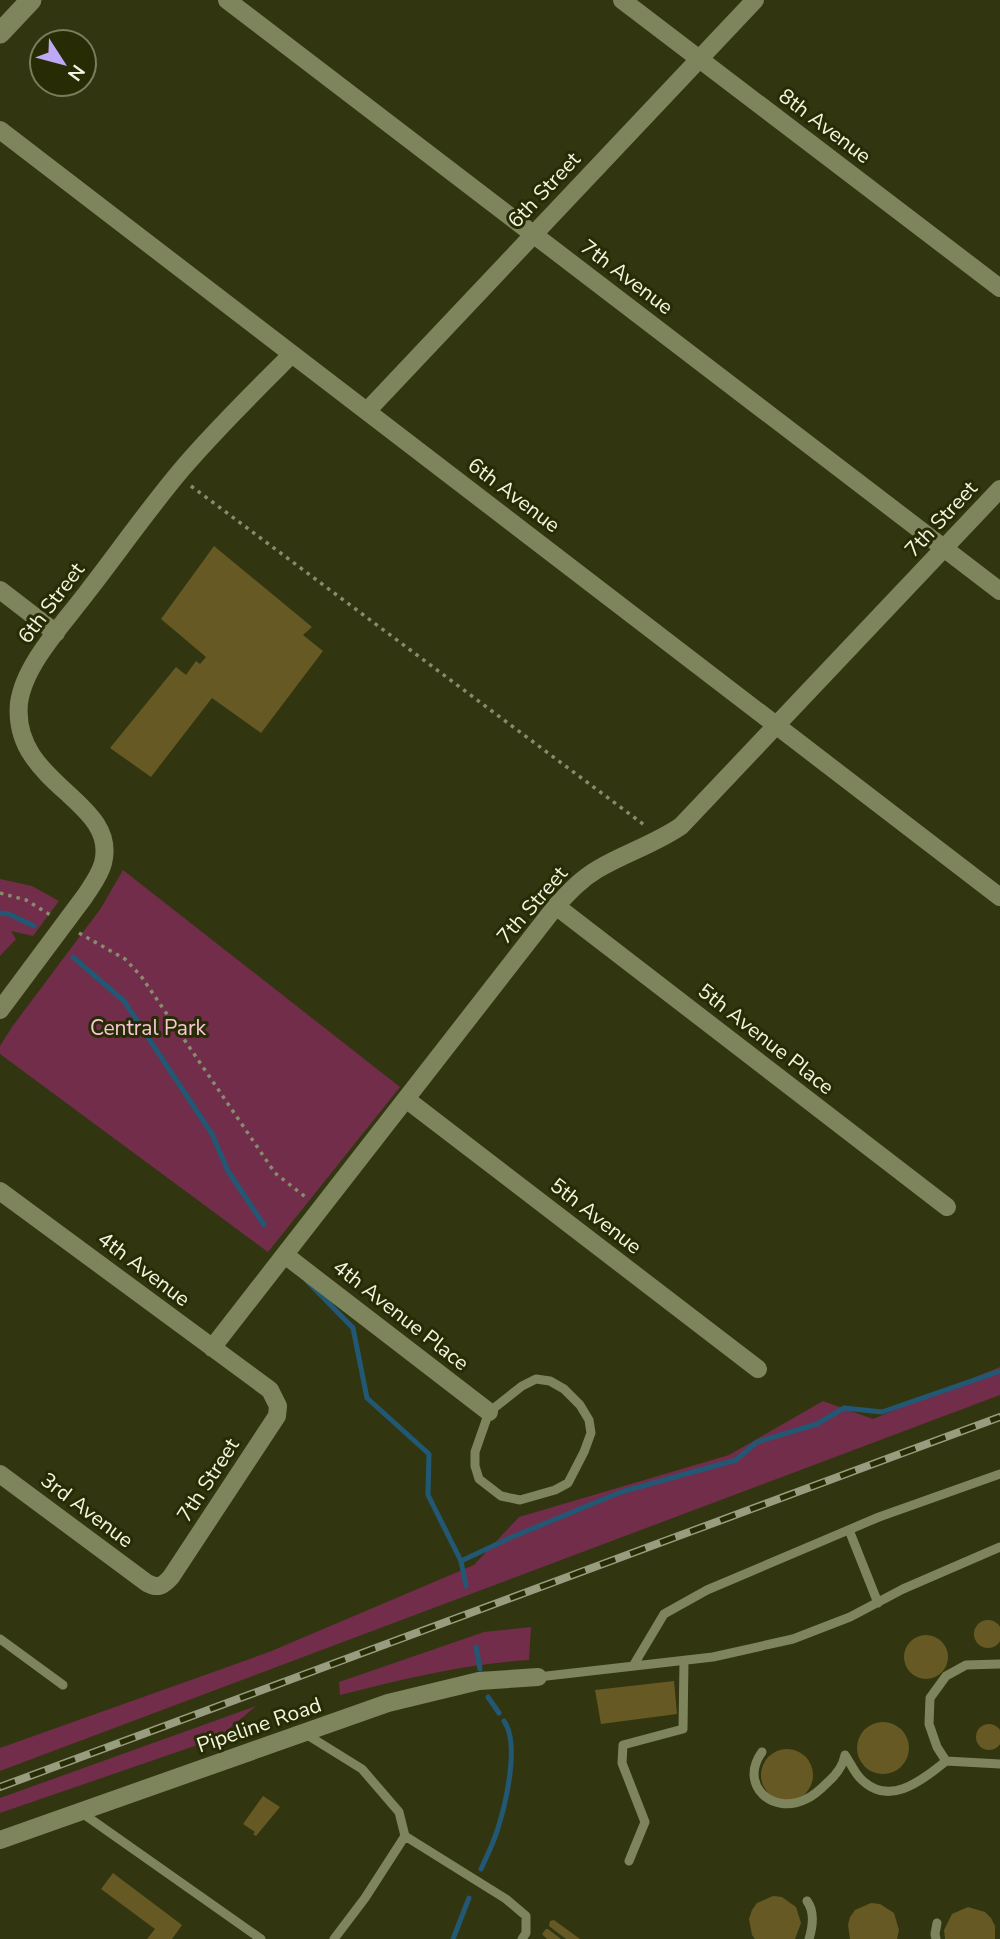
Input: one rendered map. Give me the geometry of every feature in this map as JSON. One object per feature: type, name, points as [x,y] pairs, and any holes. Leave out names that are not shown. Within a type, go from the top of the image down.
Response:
[{"type":"street","points":[[0,33],[32,0]]},
{"type":"street","name":"7th Avenue","points":[[227,0],[1000,591]]},
{"type":"street","name":"8th Avenue","points":[[622,0],[1000,288]]},
{"type":"street","name":"6th Street","points":[[367,411],[755,0]]},
{"type":"street","name":"6th Avenue","points":[[0,130],[1000,897]]},
{"type":"street","name":"6th Street","points":[[0,1010],[97,877],[105,849],[95,820],[40,769],[30,755],[22,736],[19,702],[24,682],[56,633],[177,475],[292,354]]},
{"type":"street","name":"7th Street","points":[[212,1348],[574,886],[596,870],[663,839],[681,826],[1000,489]]},
{"type":"street","points":[[0,590],[56,633]]},
{"type":"street","name":"5th Avenue Place","points":[[556,906],[947,1208]]},
{"type":"street","name":"5th Avenue","points":[[407,1099],[758,1369]]},
{"type":"street","name":"4th Avenue","points":[[0,1191],[260,1384]]},
{"type":"street","name":"4th Avenue Place","points":[[285,1255],[489,1412]]},
{"type":"street","name":"7th Street","points":[[147,1583],[163,1586],[171,1577],[277,1416],[275,1397],[260,1384]]},
{"type":"street","name":"3rd Avenue","points":[[0,1474],[147,1583]]},
{"type":"street","name":"Pipeline Road","points":[[0,1840],[388,1703],[479,1681],[538,1677]]},
{"type":"lane","points":[[536,1380],[550,1381],[564,1390],[580,1405],[589,1420],[591,1433],[581,1460],[568,1483],[555,1490],[520,1500],[501,1496],[479,1479],[475,1452],[489,1412],[522,1386],[536,1380]]},
{"type":"lane","points":[[633,1667],[664,1614],[708,1590],[849,1530],[1000,1474]]},
{"type":"lane","points":[[849,1530],[877,1603]]},
{"type":"lane","points":[[538,1677],[713,1657],[793,1639],[850,1617],[1000,1547]]},
{"type":"lane","points":[[0,1639],[63,1685]]},
{"type":"lane","points":[[629,1861],[645,1822],[622,1763],[623,1745],[682,1729],[684,1661]]},
{"type":"lane","points":[[946,1761],[937,1747],[929,1724],[930,1699],[946,1676],[966,1665],[1000,1664]]},
{"type":"lane","points":[[304,1733],[362,1769],[399,1812],[405,1836],[506,1899],[526,1916],[526,1933],[522,1939]]},
{"type":"lane","points":[[762,1752],[754,1770],[754,1780],[760,1793],[771,1800],[787,1804],[806,1799],[822,1787],[844,1763],[845,1755],[860,1779],[882,1792],[896,1792],[910,1786],[946,1761],[1000,1764]]},
{"type":"lane","points":[[80,1811],[261,1939]]},
{"type":"lane","points":[[334,1939],[365,1898],[405,1836]]},
{"type":"lane","points":[[807,1901],[812,1908],[813,1929],[809,1939]]},
{"type":"lane","points":[[936,1939],[937,1923]]},
{"type":"path","points":[[177,475],[663,839]]},
{"type":"path","points":[[0,893],[26,900],[125,959],[141,976],[275,1173],[321,1209]]},
{"type":"green space","name":"Central Park","points":[[123,870],[400,1087],[268,1252],[0,1054],[0,1046],[12,1027],[101,908]]},
{"type":"green space","points":[[0,879],[32,886],[59,901],[33,936],[11,931],[16,939],[0,956]]},
{"type":"green space","points":[[1000,1367],[1000,1395],[0,1771],[0,1748],[269,1652],[474,1565],[519,1517],[729,1455],[823,1401],[873,1419]]},
{"type":"green space","points":[[531,1627],[529,1660],[457,1669],[340,1695],[339,1682],[484,1632]]},
{"type":"green space","points":[[256,1706],[218,1738],[0,1813],[0,1798]]},
{"type":"building","points":[[214,546],[312,627],[303,635],[323,651],[261,733],[212,698],[151,777],[110,748],[176,667],[186,675],[196,661],[200,664],[206,657],[161,619]]},
{"type":"building","points":[[988,1620],[998,1624],[1002,1634],[998,1644],[988,1648],[978,1644],[974,1634],[978,1624]]},
{"type":"building","points":[[926,1635],[941,1642],[948,1657],[941,1672],[926,1679],[911,1672],[904,1657],[911,1642]]},
{"type":"building","points":[[674,1681],[677,1714],[601,1724],[595,1690]]},
{"type":"building","points":[[883,1722],[893,1724],[901,1730],[907,1738],[907,1758],[901,1766],[893,1772],[883,1774],[873,1772],[865,1766],[859,1758],[857,1748],[859,1738],[865,1730],[873,1724]]},
{"type":"building","points":[[989,1724],[999,1727],[1002,1737],[999,1747],[989,1750],[979,1747],[976,1737],[979,1727]]},
{"type":"building","points":[[787,1749],[797,1751],[805,1757],[811,1765],[811,1785],[805,1793],[797,1799],[787,1801],[777,1799],[769,1793],[763,1785],[761,1775],[763,1765],[769,1757],[777,1751]]},
{"type":"building","points":[[263,1796],[280,1807],[256,1836],[253,1834],[255,1832],[243,1824]]},
{"type":"building","points":[[113,1873],[182,1925],[172,1939],[147,1939],[155,1929],[101,1889]]},
{"type":"building","points":[[773,1896],[782,1897],[796,1907],[801,1923],[795,1939],[755,1939],[752,1935],[749,1919],[752,1910],[757,1903]]},
{"type":"building","points":[[871,1903],[880,1904],[894,1913],[899,1930],[897,1939],[850,1939],[850,1917],[855,1910]]},
{"type":"building","points":[[968,1907],[985,1912],[991,1918],[995,1926],[995,1939],[945,1939],[944,1930],[952,1914]]},
{"type":"building","points":[[554,1920],[580,1939],[566,1939],[549,1926],[550,1921]]},
{"type":"building","points":[[546,1929],[561,1939],[547,1939],[542,1934]]},
{"type":"waterway","points":[[0,913],[9,914],[34,926]]},
{"type":"waterway","points":[[73,957],[124,1001],[212,1134],[228,1171],[264,1225]]},
{"type":"waterway","points":[[307,1281],[353,1328],[367,1398],[429,1454],[428,1495],[461,1561],[466,1586]]},
{"type":"waterway","points":[[461,1561],[621,1492],[736,1460],[757,1442],[817,1424],[844,1408],[882,1412],[1000,1371]]},
{"type":"waterway","points":[[476,1647],[480,1669]]},
{"type":"waterway","points":[[488,1697],[499,1713]]},
{"type":"waterway","points":[[481,1869],[496,1833],[508,1789],[511,1743],[504,1721]]},
{"type":"waterway","points":[[453,1939],[469,1898]]},
{"type":"railway","points":[[0,1787],[1000,1417]]}]
